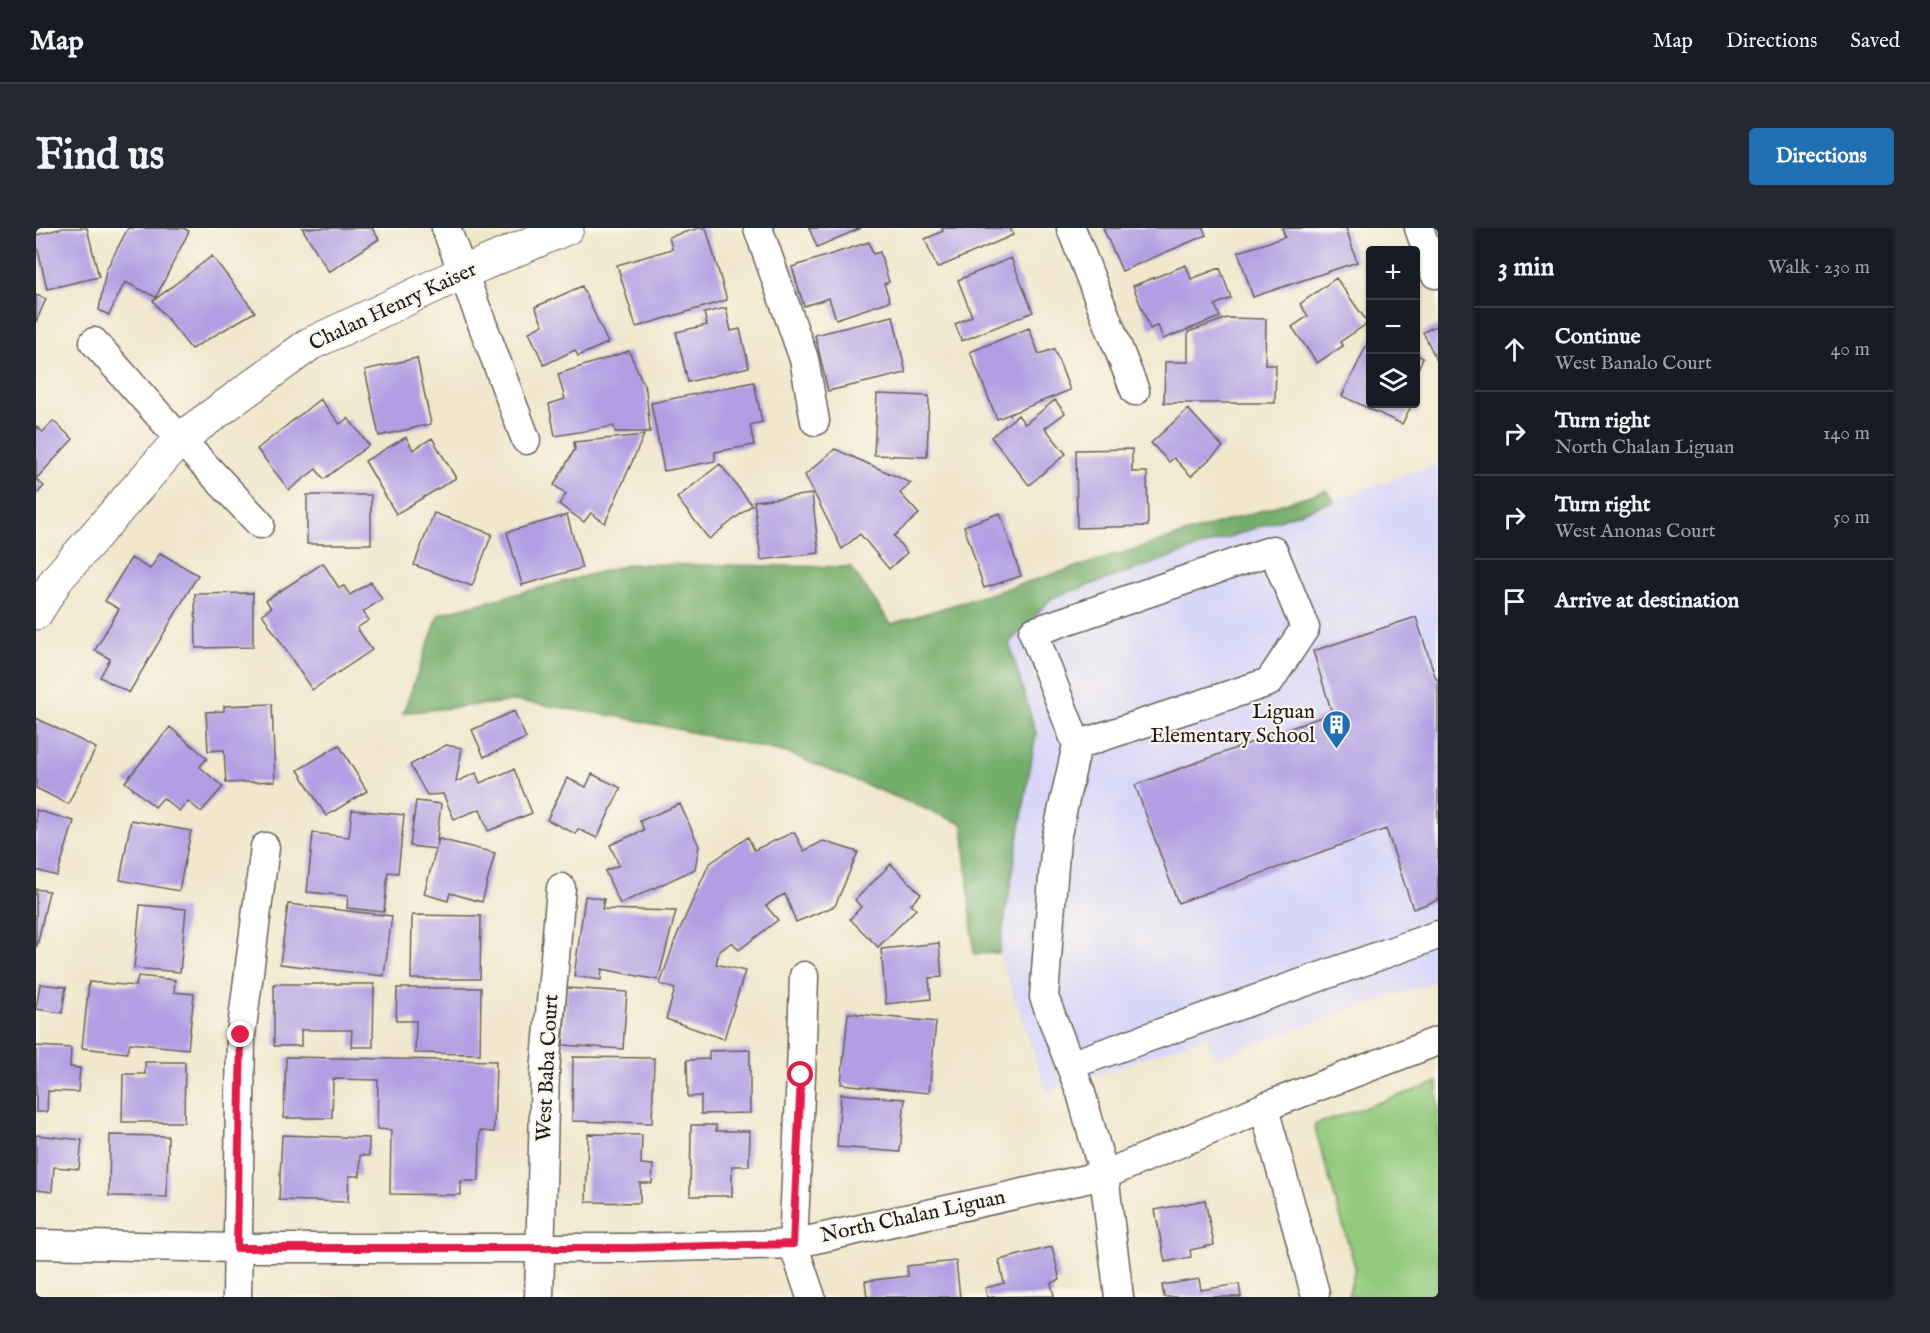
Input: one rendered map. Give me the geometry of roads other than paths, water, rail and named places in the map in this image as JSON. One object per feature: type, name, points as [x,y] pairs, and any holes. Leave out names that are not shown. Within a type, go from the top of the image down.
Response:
[{"type":"street","points":[[446,228],[526,440]]},
{"type":"street","name":"Chalan Henry Kaiser","points":[[36,613],[57,579],[180,439],[310,344],[464,272],[567,228]]},
{"type":"street","points":[[758,228],[804,359],[815,421]]},
{"type":"street","points":[[1071,228],[1135,391]]},
{"type":"street","points":[[1419,228],[1435,274]]},
{"type":"street","points":[[94,342],[180,439],[260,524]]},
{"type":"street","points":[[1077,745],[1269,682],[1305,628],[1273,550],[1033,632],[1077,745],[1056,839],[1044,997],[1081,1093],[1104,1175],[1119,1297]]},
{"type":"street","points":[[237,1297],[241,1035],[266,847]]},
{"type":"street","name":"West Baba Court","points":[[539,1297],[545,1072],[561,888]]},
{"type":"street","points":[[1070,1065],[1438,935]]},
{"type":"street","points":[[804,976],[793,1244],[811,1297]]},
{"type":"street","name":"North Chalan Liguan","points":[[36,1244],[237,1248],[631,1248],[793,1244],[1104,1175],[1264,1108],[1438,1041]]},
{"type":"street","points":[[1264,1108],[1315,1293]]},
{"type":"place","name":"Liguan Elementary School","points":[[1336,750]]}]
